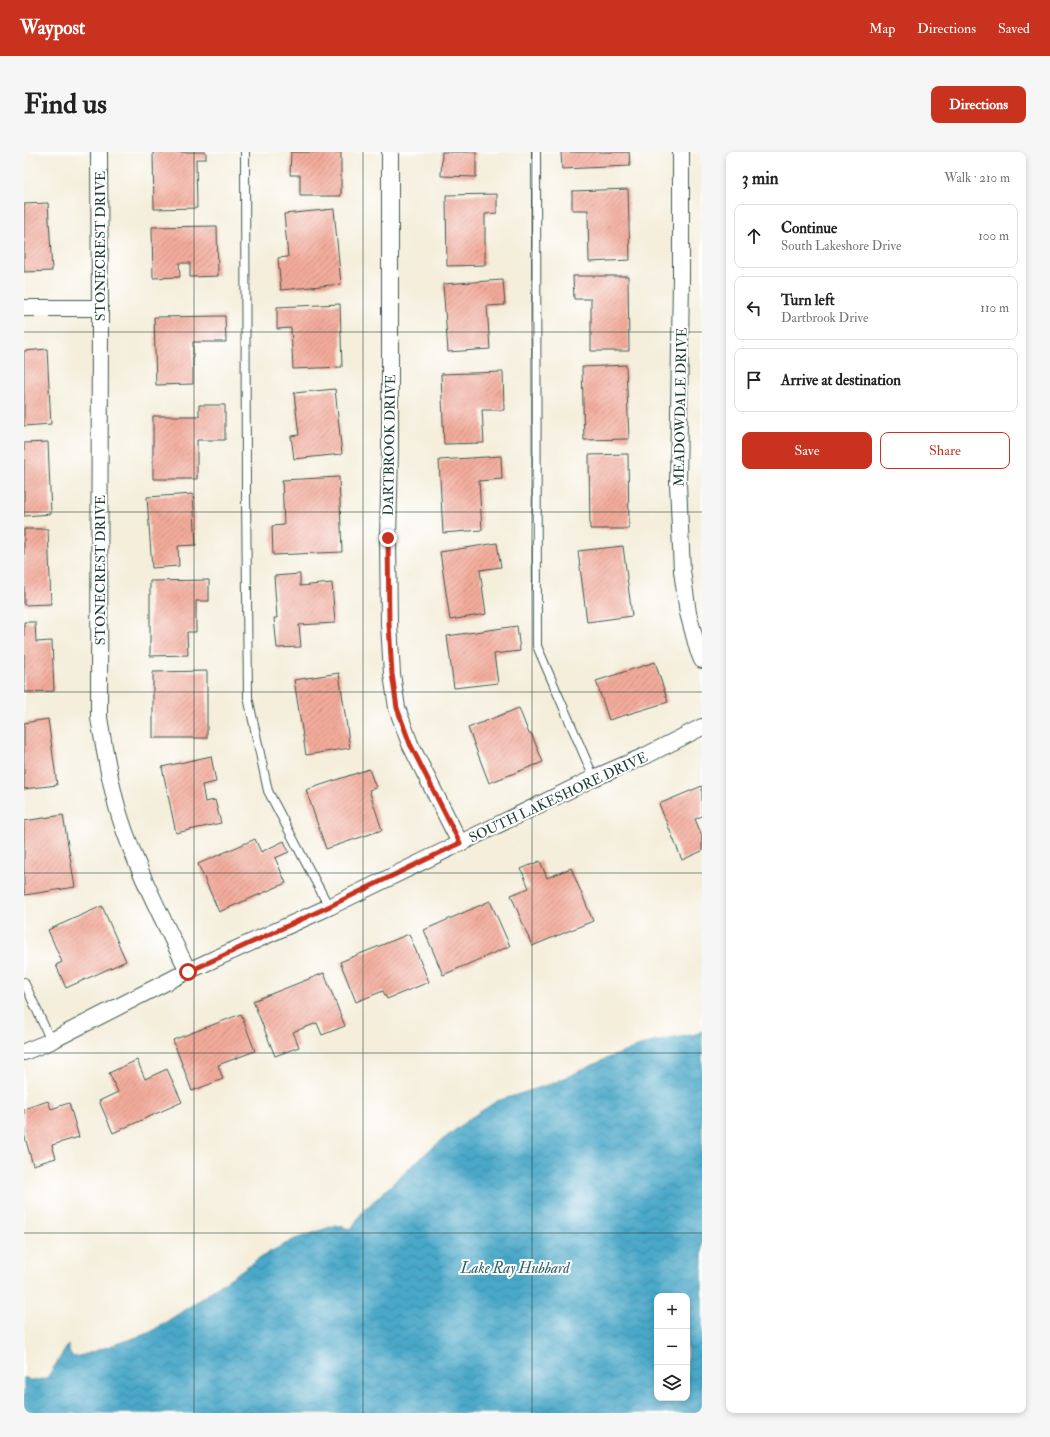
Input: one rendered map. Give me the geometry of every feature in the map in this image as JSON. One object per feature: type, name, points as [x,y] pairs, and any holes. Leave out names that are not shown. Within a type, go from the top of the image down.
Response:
[{"type":"street","name":"STONECREST DRIVE","points":[[99,152],[100,718],[110,783],[120,818],[136,861],[188,972]]},
{"type":"street","name":"DARTBROOK DRIVE","points":[[390,152],[390,448],[388,538],[389,624],[392,674],[397,708],[410,744],[460,843]]},
{"type":"street","name":"MEADOWDALE DRIVE","points":[[681,152],[682,277],[678,484],[682,571],[688,612],[702,660]]},
{"type":"street","points":[[24,308],[100,308]]},
{"type":"street","name":"SOUTH LAKESHORE DRIVE","points":[[24,1052],[51,1041],[188,972],[328,907],[594,778],[648,755],[702,727]]},
{"type":"lane","points":[[245,152],[248,697],[268,791],[328,907]]},
{"type":"lane","points":[[536,152],[537,646],[594,778]]},
{"type":"lane","points":[[24,982],[51,1041]]},
{"type":"water","name":"Lake Ray Hubbard","points":[[702,1031],[702,1413],[24,1413],[24,1377],[32,1381],[47,1378],[68,1345],[70,1354],[74,1357],[149,1333],[262,1256],[295,1239],[336,1225],[351,1229],[363,1211],[427,1152],[469,1119],[497,1101],[554,1083],[610,1057],[649,1043],[696,1034]]},
{"type":"building","points":[[153,152],[206,152],[206,159],[196,159],[197,208],[154,209]]},
{"type":"building","points":[[291,152],[341,152],[341,196],[300,196],[300,175],[290,175]]},
{"type":"building","points":[[442,152],[476,152],[476,177],[441,176]]},
{"type":"building","points":[[561,152],[629,152],[630,166],[562,169]]},
{"type":"building","points":[[628,189],[630,260],[589,262],[588,210],[572,210],[572,191]]},
{"type":"building","points":[[497,194],[497,213],[485,214],[485,265],[447,266],[446,195]]},
{"type":"building","points":[[48,203],[52,271],[24,272],[24,204]]},
{"type":"building","points":[[334,209],[341,284],[281,290],[278,258],[288,257],[284,214]]},
{"type":"building","points":[[217,226],[218,276],[190,277],[190,263],[179,263],[180,277],[153,278],[152,227]]},
{"type":"building","points":[[573,276],[628,276],[629,351],[591,351],[591,299],[574,299]]},
{"type":"building","points":[[503,280],[505,305],[487,306],[490,349],[448,352],[443,284]]},
{"type":"building","points":[[340,304],[342,367],[293,369],[291,328],[277,329],[277,307]]},
{"type":"building","points":[[225,316],[226,342],[193,342],[193,384],[156,385],[154,317]]},
{"type":"building","points":[[47,349],[51,424],[24,426],[24,351]]},
{"type":"building","points":[[626,365],[629,439],[584,440],[582,367]]},
{"type":"building","points":[[503,372],[504,410],[482,410],[484,443],[444,444],[441,374]]},
{"type":"building","points":[[335,389],[342,454],[294,459],[291,436],[299,435],[294,393]]},
{"type":"building","points":[[199,405],[225,405],[225,440],[197,440],[197,479],[153,479],[153,416],[199,416]]},
{"type":"building","points":[[48,442],[51,514],[24,516],[24,443]]},
{"type":"building","points":[[628,454],[629,529],[590,529],[589,455]]},
{"type":"building","points":[[501,456],[502,479],[479,481],[482,530],[443,533],[439,460]]},
{"type":"building","points":[[339,477],[342,552],[273,555],[272,526],[284,525],[282,480]]},
{"type":"building","points":[[193,494],[196,545],[178,546],[179,566],[152,568],[147,497]]},
{"type":"building","points":[[24,529],[48,529],[51,604],[24,605]]},
{"type":"building","points":[[497,543],[501,567],[480,570],[486,614],[450,620],[440,552]]},
{"type":"building","points":[[623,546],[632,616],[587,622],[578,551]]},
{"type":"building","points":[[300,574],[300,586],[332,583],[335,623],[299,625],[301,647],[277,648],[274,618],[277,618],[274,576]]},
{"type":"building","points":[[209,580],[209,601],[196,601],[196,632],[187,632],[188,655],[150,656],[150,581]]},
{"type":"building","points":[[24,622],[35,622],[36,642],[52,641],[54,691],[24,692]]},
{"type":"building","points":[[517,626],[520,651],[494,654],[498,683],[454,688],[447,636]]},
{"type":"building","points":[[655,662],[668,702],[609,720],[596,681]]},
{"type":"building","points":[[207,671],[207,738],[153,738],[153,672]]},
{"type":"building","points":[[339,673],[350,748],[306,755],[294,680]]},
{"type":"building","points":[[519,708],[529,734],[531,733],[543,762],[489,783],[468,728]]},
{"type":"building","points":[[48,719],[57,785],[24,789],[24,723]]},
{"type":"building","points":[[211,756],[216,782],[202,785],[205,802],[215,800],[221,823],[176,833],[162,767]]},
{"type":"building","points":[[369,769],[376,788],[369,790],[382,830],[326,849],[306,790]]},
{"type":"building","points":[[702,786],[702,816],[695,819],[702,836],[702,851],[682,860],[659,804]]},
{"type":"building","points":[[63,815],[75,887],[25,895],[24,821]]},
{"type":"building","points":[[255,839],[261,852],[284,841],[289,852],[275,858],[286,883],[219,912],[198,864]]},
{"type":"building","points":[[540,861],[547,878],[571,868],[593,921],[532,946],[511,895],[529,888],[521,869]]},
{"type":"building","points":[[490,901],[510,946],[443,975],[424,930]]},
{"type":"building","points":[[102,906],[126,961],[66,988],[56,965],[62,962],[48,930]]},
{"type":"building","points":[[409,934],[429,982],[387,999],[383,991],[356,1002],[340,962]]},
{"type":"building","points":[[324,973],[345,1026],[322,1035],[317,1023],[293,1032],[299,1047],[275,1056],[253,1001]]},
{"type":"building","points":[[241,1014],[255,1051],[218,1065],[223,1079],[192,1091],[173,1040]]},
{"type":"building","points":[[137,1060],[145,1079],[167,1069],[182,1102],[113,1133],[99,1101],[118,1092],[109,1073]]},
{"type":"building","points":[[48,1101],[51,1109],[69,1103],[79,1137],[52,1145],[56,1158],[33,1165],[24,1134],[24,1109]]},
{"type":"route","points":[[188,972],[328,907],[460,843],[410,744],[397,708],[392,674],[389,624],[388,538]]}]
